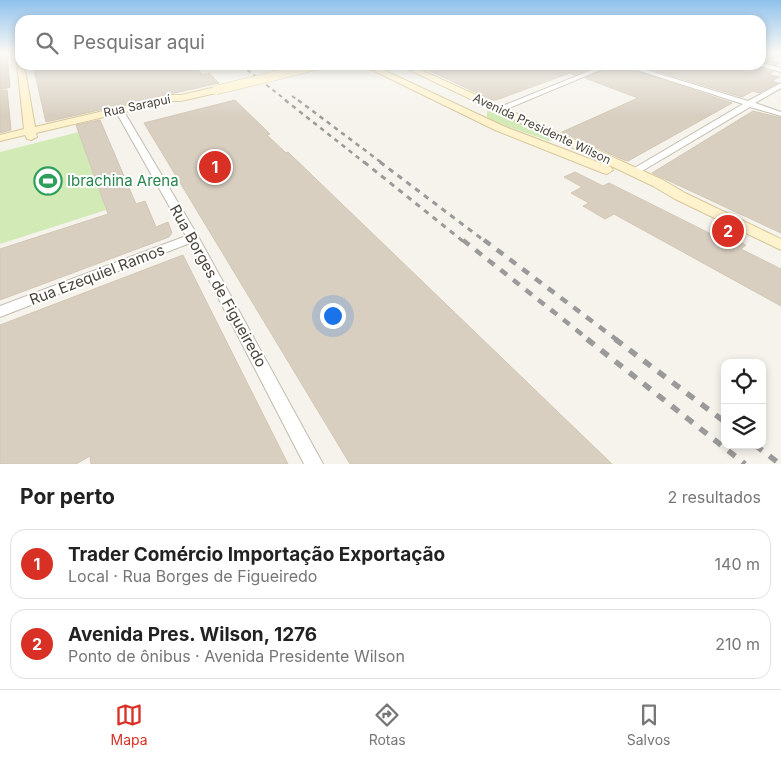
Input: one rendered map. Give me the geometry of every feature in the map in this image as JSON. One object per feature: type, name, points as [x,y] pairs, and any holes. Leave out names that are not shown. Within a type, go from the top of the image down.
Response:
[{"type":"main road","points":[[22,74],[31,134]]},
{"type":"main road","name":"Rua Sarapuí","points":[[0,144],[31,134],[121,112],[174,102],[181,98],[283,74]]},
{"type":"main road","name":"Avenida Presidente Wilson","points":[[385,74],[453,105],[481,114],[680,196]]},
{"type":"main road","name":"Avenida Presidente Wilson","points":[[425,74],[634,172],[781,245]]},
{"type":"main road","points":[[481,114],[499,108]]},
{"type":"main road","name":"Rua Sarapuí","points":[[0,138],[31,134]]},
{"type":"street","points":[[499,108],[587,74]]},
{"type":"street","points":[[652,74],[781,114]]},
{"type":"street","points":[[634,172],[781,85]]},
{"type":"street","name":"Rua Borges de Figueiredo","points":[[121,112],[193,238],[314,464]]},
{"type":"street","name":"Rua Ezequiel Ramos","points":[[0,312],[193,238]]},
{"type":"green space","points":[[494,110],[554,140],[549,141],[487,119],[487,111]]},
{"type":"green space","name":"Ibrachina Arena","points":[[79,132],[106,210],[0,244],[0,152]]},
{"type":"building","points":[[0,74],[9,74],[10,87],[0,90]]},
{"type":"building","points":[[35,74],[210,74],[219,83],[46,122]]},
{"type":"building","points":[[436,74],[568,74],[496,100],[492,100]]},
{"type":"building","points":[[595,74],[645,74],[732,103],[628,161],[562,132],[638,98],[585,78]]},
{"type":"building","points":[[665,74],[769,74],[779,77],[772,81],[778,83],[759,93],[753,91],[742,97]]},
{"type":"building","points":[[7,90],[11,130],[0,133],[0,91]]},
{"type":"building","points":[[235,100],[270,134],[267,135],[286,153],[288,152],[612,464],[350,464],[144,123]]},
{"type":"building","points":[[753,111],[781,118],[781,233],[652,173]]},
{"type":"building","points":[[100,120],[136,204],[145,201],[156,227],[168,222],[172,233],[169,237],[0,300],[0,249],[108,214],[76,125]]},
{"type":"building","points":[[575,172],[603,186],[609,183],[713,235],[717,231],[746,245],[741,249],[781,269],[781,306],[614,214],[605,219],[583,206],[589,203],[571,193],[582,187],[564,177]]},
{"type":"building","points":[[183,255],[288,464],[91,464],[90,456],[76,464],[0,464],[0,325]]},
{"type":"railway","points":[[252,74],[287,101]]},
{"type":"railway","points":[[292,96],[299,101]]},
{"type":"railway","points":[[285,100],[365,163]]},
{"type":"railway","points":[[298,100],[382,163]]},
{"type":"railway","points":[[364,162],[464,242]]},
{"type":"railway","points":[[380,162],[486,242]]},
{"type":"railway","points":[[463,240],[589,340]]},
{"type":"railway","points":[[484,240],[617,340]]},
{"type":"railway","points":[[587,339],[745,464]]},
{"type":"railway","points":[[615,339],[721,419]]},
{"type":"railway","points":[[760,449],[780,464]]},
{"type":"place","name":"Trader Comércio Importação Exportação","points":[[215,167]]},
{"type":"place","name":"Ibrachina Arena","points":[[48,181]]},
{"type":"place","name":"Avenida Pres. Wilson, 1276","points":[[728,231]]}]
